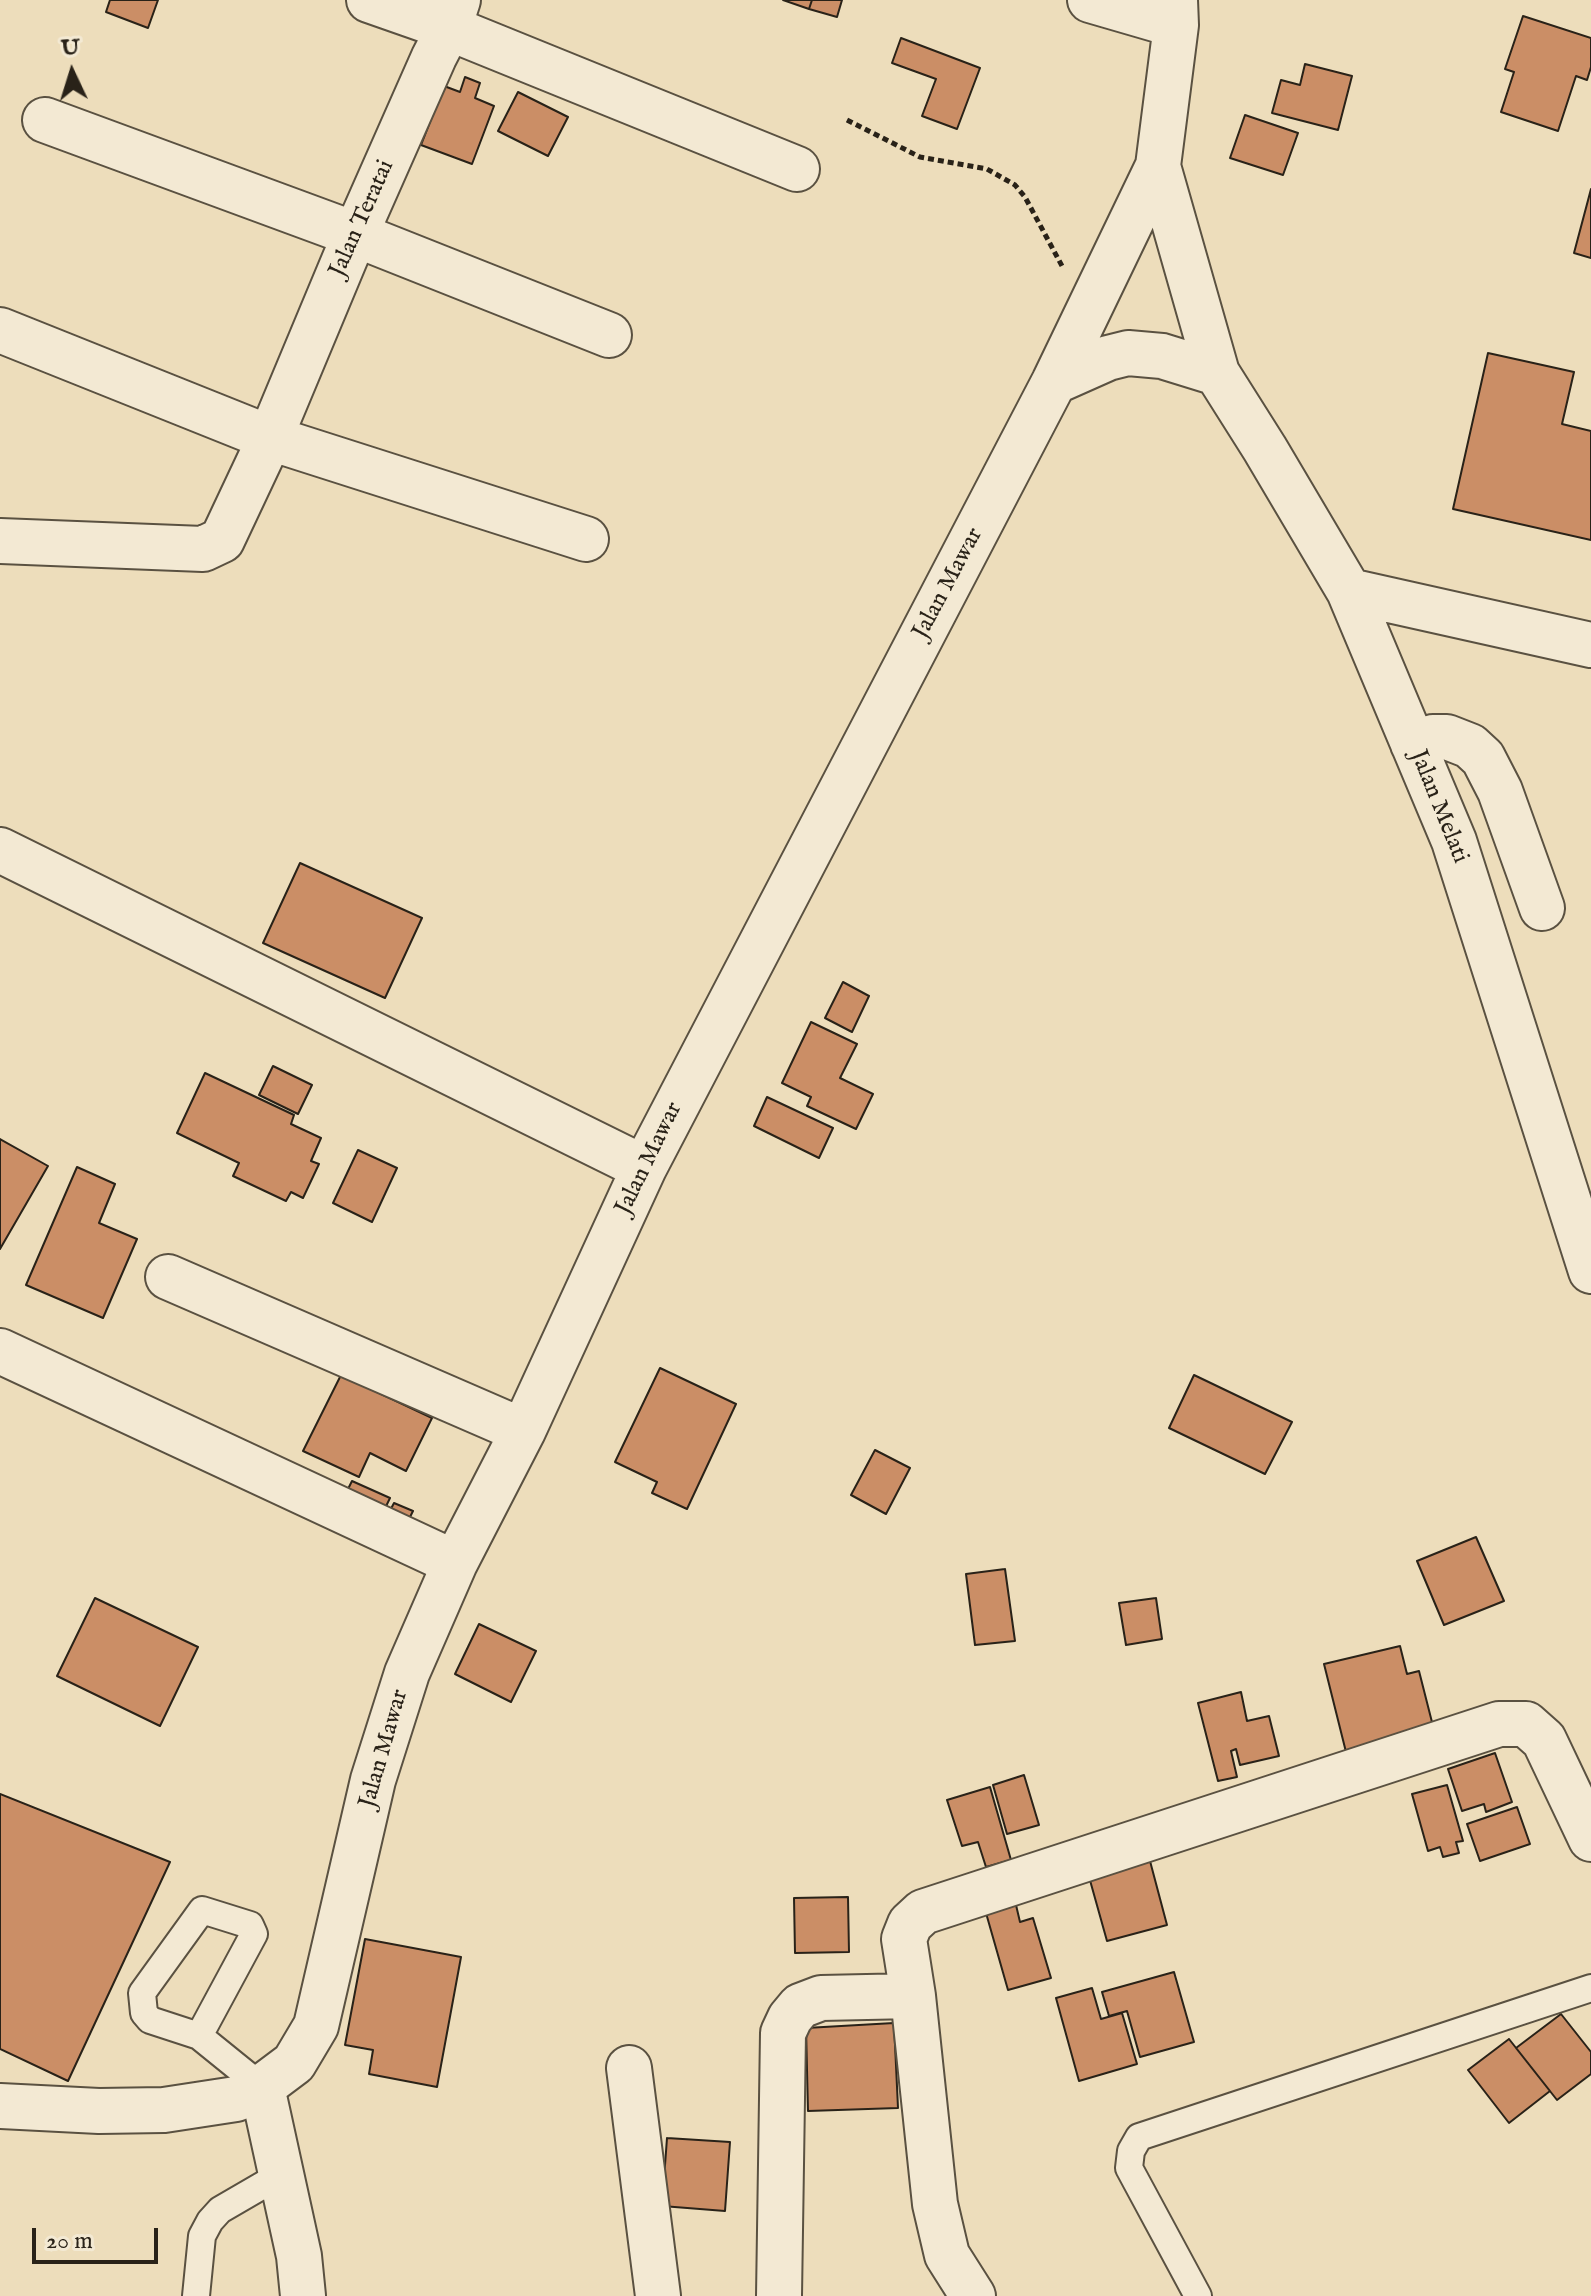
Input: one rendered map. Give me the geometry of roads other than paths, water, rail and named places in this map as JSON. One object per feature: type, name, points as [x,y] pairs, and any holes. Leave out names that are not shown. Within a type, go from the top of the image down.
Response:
[{"type":"street","points":[[369,0],[453,14],[797,169]]},
{"type":"street","points":[[1090,0],[1176,13]]},
{"type":"street","name":"Jalan Mawar","points":[[0,2106],[99,2111],[164,2110],[236,2099],[262,2087],[294,2063],[316,2026],[373,1780],[407,1673],[455,1563],[523,1431],[644,1168],[1054,382],[1158,166],[1176,13]]},
{"type":"street","name":"Jalan Teratai","points":[[0,541],[203,549],[222,540],[270,438],[453,14]]},
{"type":"street","points":[[45,120],[357,235],[609,335]]},
{"type":"street","name":"Jalan Melati","points":[[1158,166],[1217,373],[1349,591],[1454,841],[1591,1271]]},
{"type":"street","points":[[0,330],[270,438],[586,539]]},
{"type":"street","points":[[1054,382],[1108,358],[1128,353],[1162,356],[1217,373]]},
{"type":"street","points":[[1349,591],[1591,645]]},
{"type":"street","points":[[1413,744],[1433,737],[1447,737],[1470,746],[1483,758],[1500,791],[1542,908]]},
{"type":"street","points":[[0,850],[644,1168]]},
{"type":"street","points":[[168,1277],[523,1431]]},
{"type":"street","points":[[0,1351],[455,1563]]},
{"type":"street","points":[[973,2296],[947,2255],[935,2204],[904,1939],[910,1924],[923,1912],[1499,1724],[1526,1724],[1544,1740],[1591,1839]]},
{"type":"street","points":[[779,2296],[783,2033],[800,2006],[821,1998],[913,1996]]},
{"type":"street","points":[[629,2068],[658,2296]]},
{"type":"street","points":[[262,2087],[299,2256],[303,2296]]},
{"type":"lane","points":[[199,2036],[254,1934],[250,1925],[202,1910],[142,1993],[142,2005],[150,2020],[199,2036],[262,2087]]},
{"type":"lane","points":[[1198,2296],[1129,2168],[1131,2151],[1139,2137],[1591,1988]]},
{"type":"lane","points":[[196,2296],[202,2236],[210,2221],[220,2210],[282,2174]]}]
